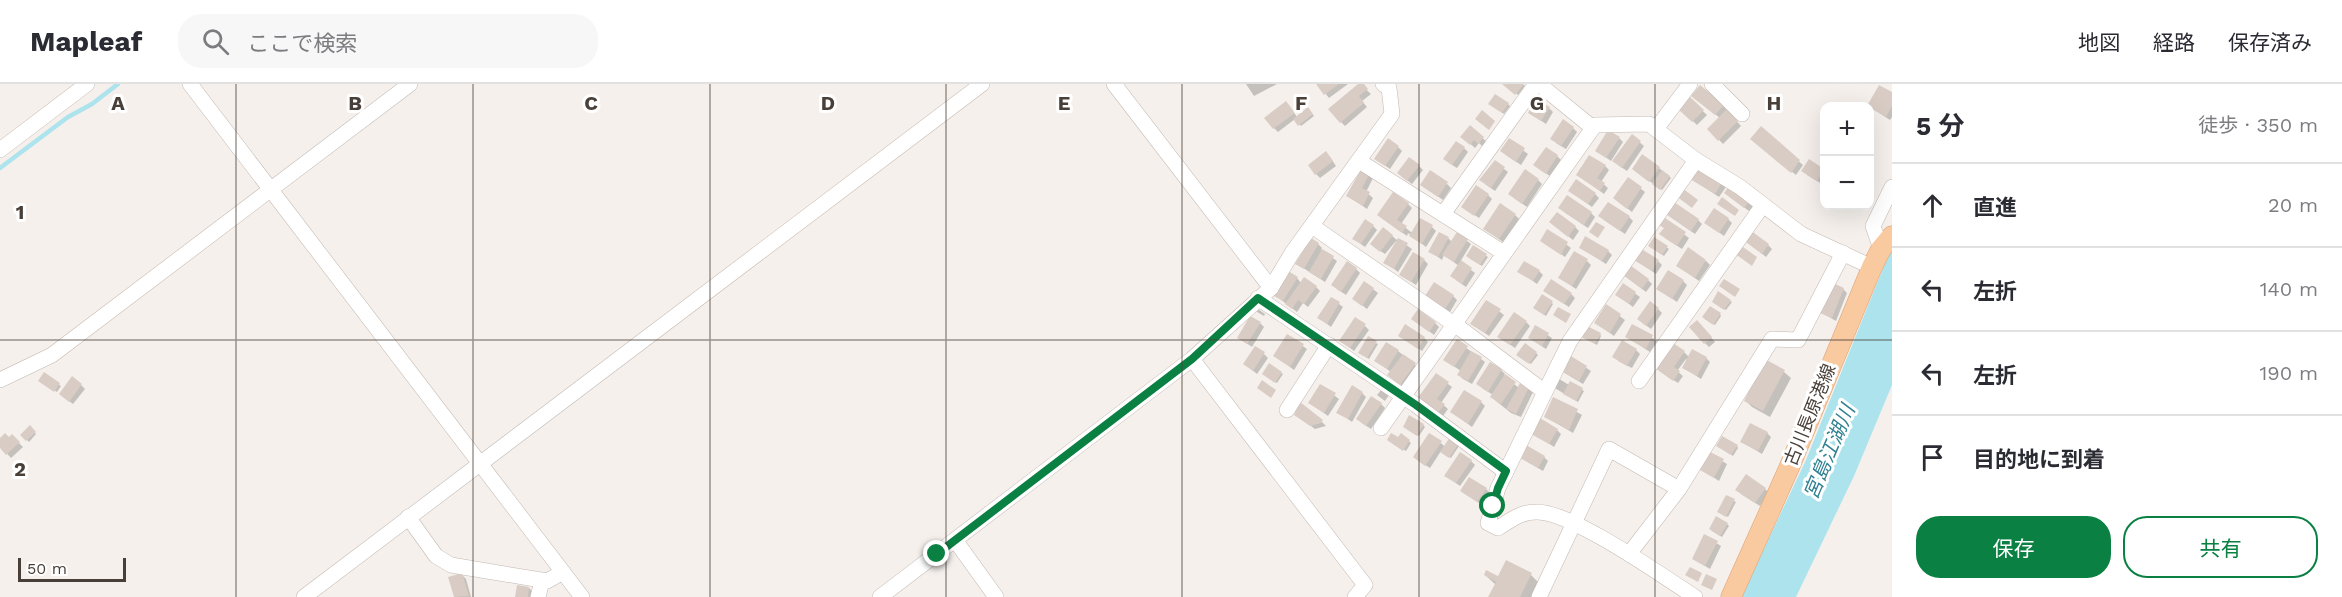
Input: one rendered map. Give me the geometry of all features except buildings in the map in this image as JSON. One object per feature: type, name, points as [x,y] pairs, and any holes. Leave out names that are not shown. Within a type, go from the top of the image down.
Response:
[{"type":"main road","name":"古川長原港線","points":[[1731,597],[1789,468],[1881,250]]},
{"type":"street","points":[[0,150],[87,84]]},
{"type":"street","points":[[190,84],[582,597]]},
{"type":"street","points":[[0,380],[52,355],[410,84]]},
{"type":"street","points":[[304,597],[982,84]]},
{"type":"street","points":[[1114,84],[1271,288]]},
{"type":"street","points":[[880,597],[1192,359],[1271,288],[1392,114],[1389,88],[1383,84]]},
{"type":"street","points":[[1443,214],[1538,84],[1593,128]]},
{"type":"street","points":[[1656,129],[1690,84]]},
{"type":"street","points":[[1712,84],[1742,114]]},
{"type":"street","points":[[1381,428],[1595,125],[1649,123],[1696,160],[1740,187],[1801,234],[1843,253],[1881,250],[1873,226],[1892,187]]},
{"type":"street","points":[[1359,160],[1504,253]]},
{"type":"street","points":[[1695,597],[1629,554],[1552,513],[1538,511],[1521,513],[1498,528],[1488,523],[1498,488],[1570,341],[1696,160]]},
{"type":"street","points":[[1639,381],[1763,205]]},
{"type":"street","points":[[1312,226],[1454,324],[1545,392]]},
{"type":"street","points":[[1629,554],[1679,489],[1772,339],[1798,340],[1843,253]]},
{"type":"street","points":[[1258,298],[1404,397],[1506,471]]},
{"type":"street","points":[[1287,410],[1329,345]]},
{"type":"street","points":[[1192,359],[1365,585],[1355,597]]},
{"type":"street","points":[[1539,597],[1609,449],[1679,489]]},
{"type":"street","points":[[408,518],[436,556],[451,565],[542,581],[547,581],[562,572]]},
{"type":"street","points":[[956,540],[996,597]]},
{"type":"street","points":[[538,597],[542,581]]},
{"type":"water","name":"宮島江湖川","points":[[1892,246],[1892,385],[1854,476],[1796,597],[1741,597],[1806,460]]},
{"type":"waterway","points":[[0,168],[68,117],[92,104],[118,84]]},
{"type":"route","points":[[937,554],[1192,359],[1258,298],[1416,405],[1506,471],[1493,506]]}]
